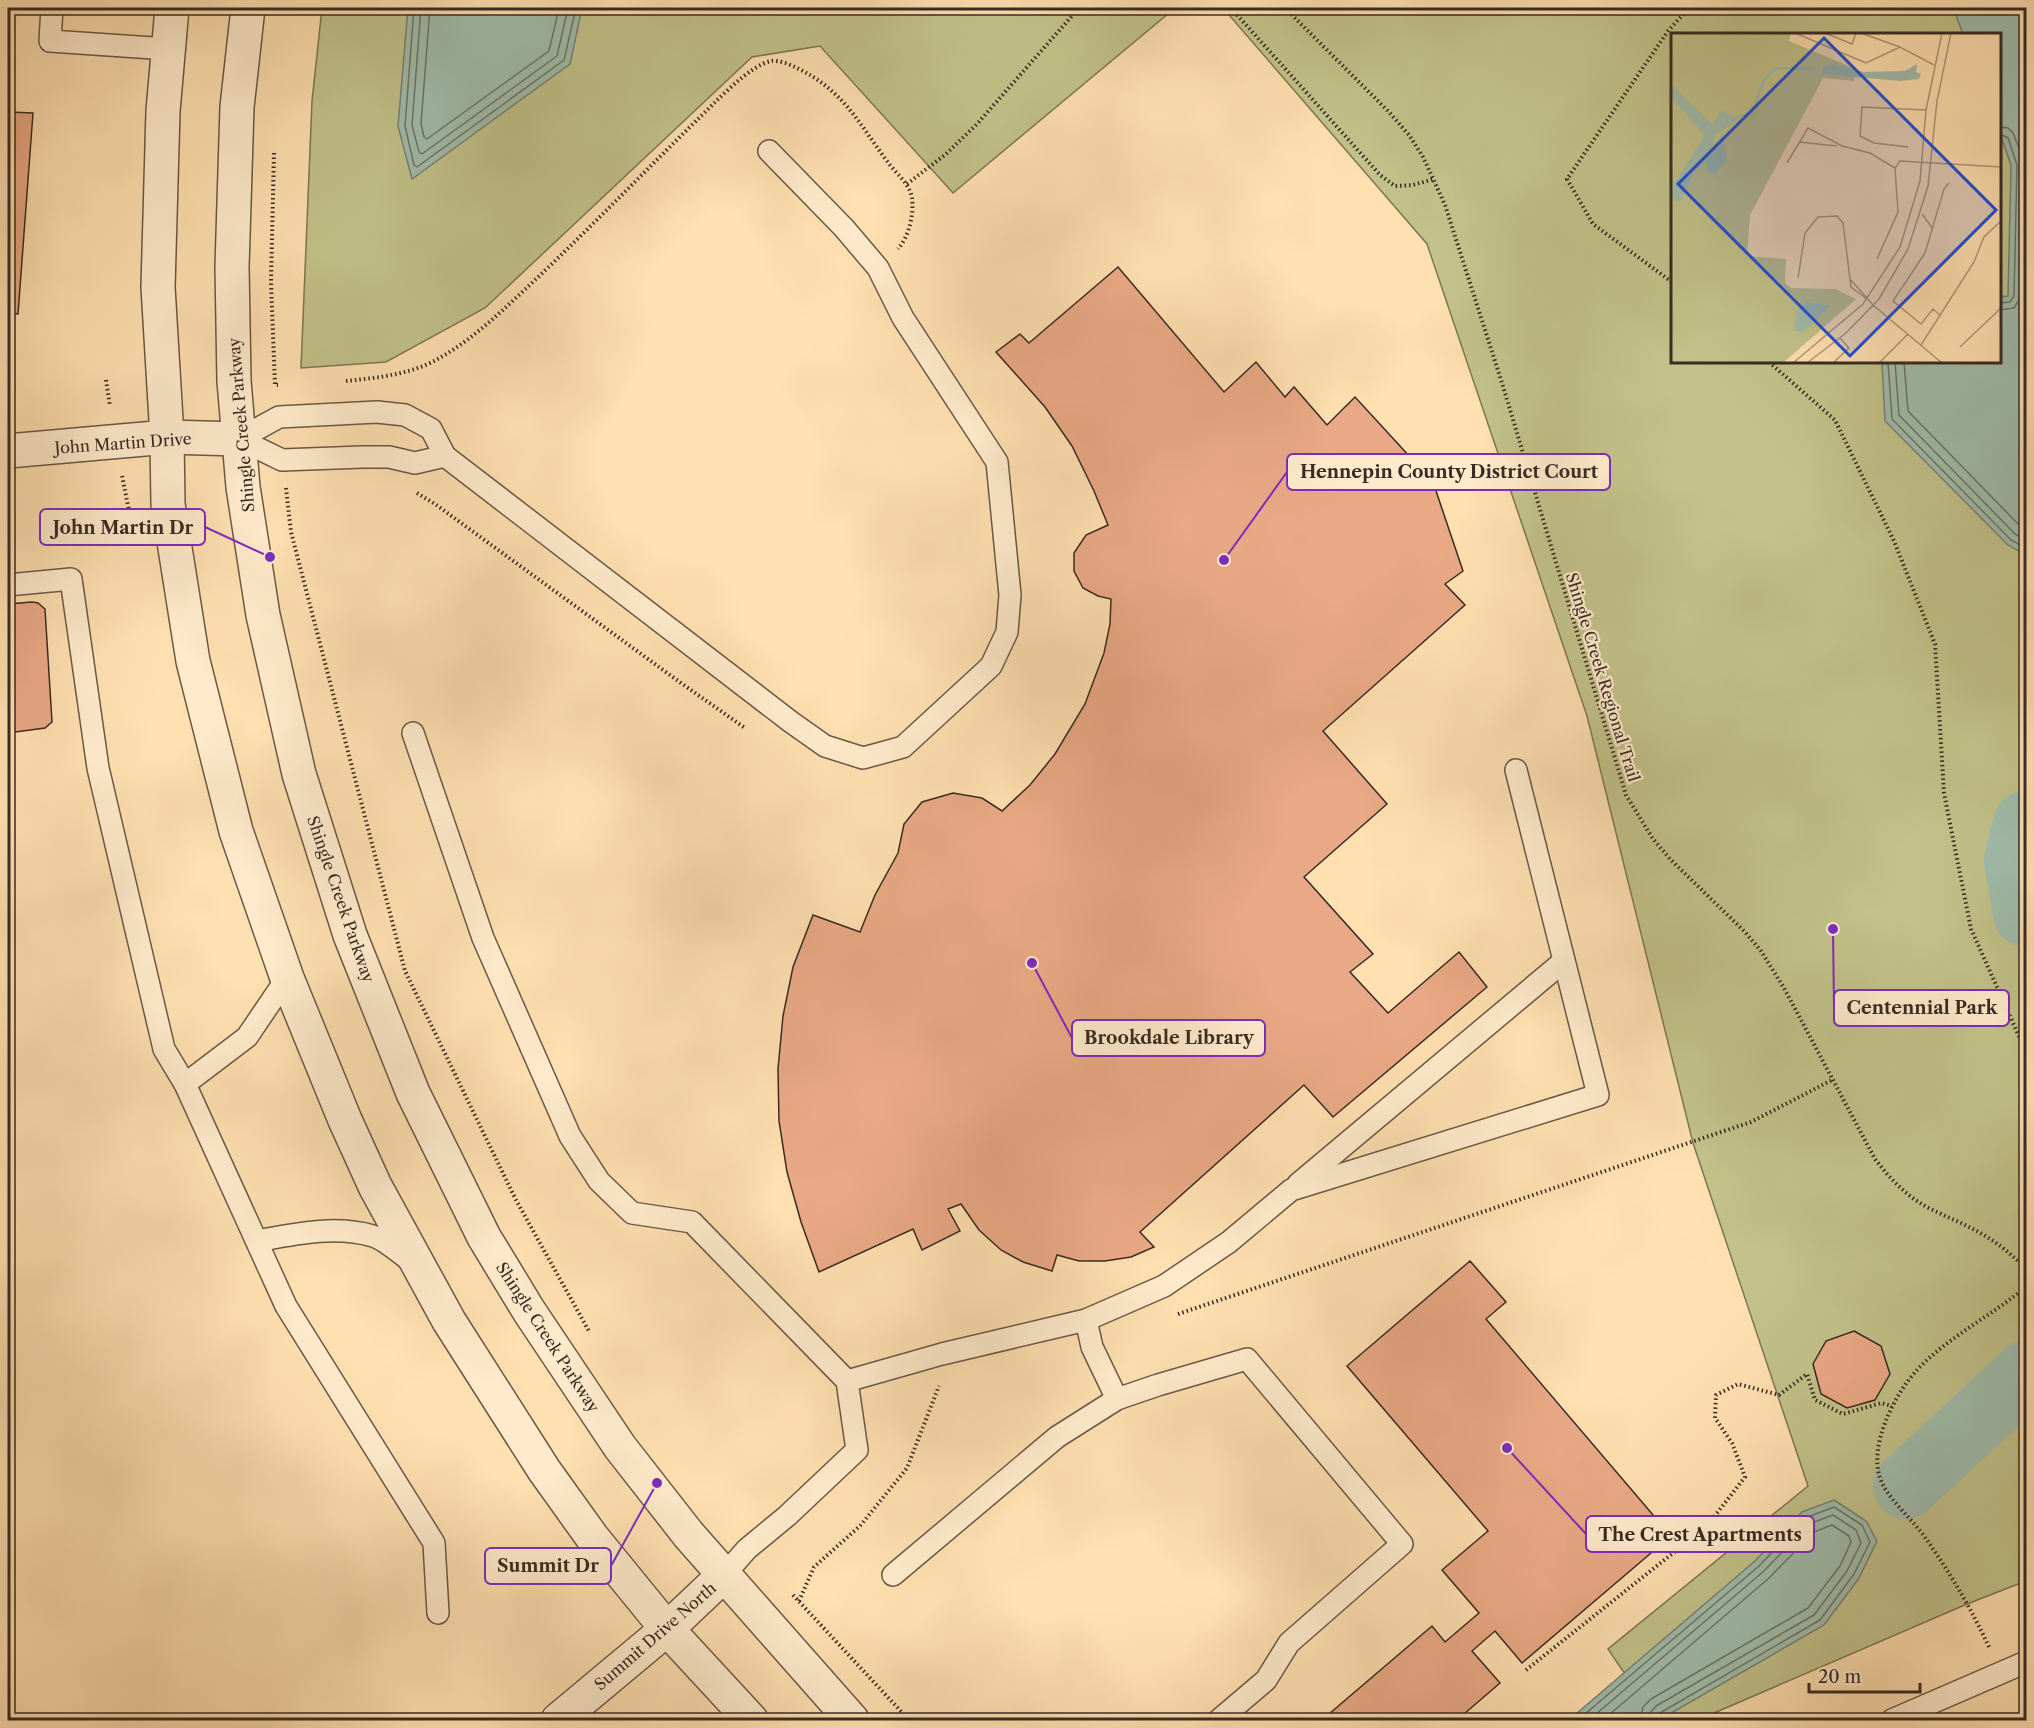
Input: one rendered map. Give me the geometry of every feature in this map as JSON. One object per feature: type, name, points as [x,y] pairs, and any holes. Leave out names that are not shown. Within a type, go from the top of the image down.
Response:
[{"type":"street","points":[[172,8],[163,111],[158,287],[167,438],[168,504],[193,661],[236,831],[287,978],[345,1120],[375,1186],[449,1321],[544,1470],[592,1537],[667,1629],[751,1720]]},
{"type":"street","name":"Shingle Creek Parkway","points":[[248,8],[237,107],[232,267],[234,381],[243,487],[263,615],[299,774],[350,935],[413,1093],[484,1237],[529,1311],[620,1447],[688,1534],[852,1720]]},
{"type":"street","name":"John Martin Drive","points":[[8,451],[167,438],[239,439]]},
{"type":"street","name":"Summit Drive North","points":[[558,1720],[667,1629],[724,1575]]},
{"type":"lane","points":[[52,8],[50,41],[168,50]]},
{"type":"lane","points":[[239,439],[279,417],[377,412],[405,415],[431,429],[445,456],[825,746],[863,758],[903,747],[991,666],[1007,632],[1010,595],[997,462],[903,318],[878,268],[844,228],[769,151]]},
{"type":"lane","points":[[239,439],[282,460],[389,457],[416,463],[445,456]]},
{"type":"lane","points":[[8,585],[71,579],[98,768],[164,1049],[185,1084],[286,1306],[434,1543],[438,1613]]},
{"type":"lane","points":[[412,733],[483,938],[570,1136],[599,1181],[632,1213],[692,1222],[847,1381],[857,1450],[787,1516],[747,1549],[724,1575]]},
{"type":"lane","points":[[1291,1190],[1598,1095],[1516,770]]},
{"type":"lane","points":[[847,1381],[942,1354],[1086,1320],[1164,1286],[1229,1242],[1564,961]]},
{"type":"lane","points":[[185,1084],[247,1037],[287,978]]},
{"type":"lane","points":[[257,1242],[304,1233],[337,1231],[375,1236],[418,1266]]},
{"type":"lane","points":[[1086,1320],[1092,1347],[1118,1399]]},
{"type":"lane","points":[[893,1575],[1057,1437],[1118,1399],[1247,1359],[1402,1544],[1289,1643],[1266,1680],[1219,1720]]},
{"type":"lane","points":[[1892,1720],[2026,1662]]},
{"type":"path","points":[[907,184],[946,154],[977,124],[1079,8]]},
{"type":"path","points":[[1231,8],[1380,175],[1395,186],[1413,185],[1434,178]]},
{"type":"path","name":"Shingle Creek Regional Trail","points":[[1285,8],[1388,111],[1409,135],[1434,178],[1445,205],[1502,383],[1626,795],[1653,839],[1671,860],[1745,932],[1761,951],[1784,988],[1875,1159],[1887,1175],[1911,1197],[1932,1210],[1988,1237],[2025,1267]]},
{"type":"path","points":[[1671,281],[1593,224],[1567,178],[1668,31],[1689,8]]},
{"type":"path","points":[[335,382],[382,377],[411,370],[451,352],[500,313],[725,93],[762,64],[773,60],[788,64],[826,85],[860,121],[887,162],[907,184],[912,196],[912,218],[900,247],[878,268]]},
{"type":"path","points":[[274,152],[271,282],[275,385],[287,384]]},
{"type":"path","points":[[1770,363],[1835,420],[1894,541],[1935,644],[1944,793],[1971,928],[2026,1052]]},
{"type":"path","points":[[285,484],[291,532],[405,971],[516,1200],[594,1341]]},
{"type":"path","points":[[411,490],[454,518],[755,734]]},
{"type":"path","points":[[1171,1317],[1751,1122],[1832,1080]]},
{"type":"path","points":[[2025,1267],[2026,1261]]},
{"type":"path","points":[[2000,1673],[1976,1619],[1948,1571],[1915,1523],[1896,1504],[1881,1482],[1876,1462],[1879,1441],[1892,1406],[1917,1371],[1964,1331],[2026,1287]]},
{"type":"path","points":[[1526,1670],[1707,1526],[1745,1477],[1732,1443],[1715,1418],[1716,1395],[1738,1384],[1779,1395],[1807,1374],[1815,1400],[1843,1414],[1881,1403],[1892,1406]]},
{"type":"path","points":[[799,1601],[814,1568],[860,1526],[907,1468],[938,1387],[945,1384]]},
{"type":"path","points":[[792,1594],[909,1720]]},
{"type":"green space","points":[[322,8],[1175,8],[953,193],[820,46],[752,57],[485,308],[386,362],[301,368],[312,101]]},
{"type":"green space","points":[[1223,8],[2026,8],[2026,1581],[1967,1604],[1698,1720],[1656,1720],[1608,1649],[1808,1486],[1693,1143],[1587,716],[1427,244]]},
{"type":"water","points":[[408,8],[582,8],[570,64],[412,179],[398,126]]},
{"type":"water","points":[[1953,8],[2026,8],[2026,555],[2008,545],[1885,421],[1882,363],[2001,363],[2001,297],[2008,296],[2011,165],[2001,136],[2001,33],[1963,33]]},
{"type":"water","points":[[1834,1500],[1866,1521],[1877,1541],[1859,1578],[1824,1625],[1659,1720],[1569,1720],[1755,1561],[1802,1512]]},
{"type":"building","points":[[8,112],[33,113],[18,314],[8,313]]},
{"type":"building","points":[[1118,267],[1224,392],[1256,362],[1285,397],[1294,387],[1327,425],[1355,397],[1433,482],[1463,571],[1445,584],[1465,605],[1323,731],[1387,804],[1304,877],[1373,954],[1350,972],[1388,1013],[1459,952],[1487,987],[1333,1117],[1304,1085],[1140,1232],[1154,1247],[1131,1257],[1105,1261],[1079,1261],[1057,1255],[1052,1271],[1023,1262],[1001,1250],[979,1230],[961,1204],[948,1209],[960,1231],[922,1250],[913,1229],[819,1272],[801,1222],[787,1172],[779,1121],[778,1069],[783,1016],[793,967],[813,915],[860,932],[875,895],[898,853],[904,824],[922,802],[953,793],[982,798],[1002,811],[1030,785],[1055,754],[1085,704],[1104,653],[1110,624],[1111,599],[1098,596],[1083,588],[1074,571],[1074,553],[1086,535],[1108,525],[1072,446],[1045,407],[996,352],[1020,334],[1029,343]]},
{"type":"building","points":[[38,603],[45,609],[52,722],[45,728],[8,733],[8,604]]},
{"type":"building","points":[[1470,1261],[1506,1302],[1486,1319],[1671,1536],[1522,1663],[1495,1631],[1472,1651],[1500,1683],[1457,1720],[1322,1720],[1432,1626],[1445,1642],[1479,1613],[1442,1570],[1488,1531],[1347,1366]]},
{"type":"building","points":[[1854,1331],[1881,1346],[1890,1374],[1875,1400],[1847,1408],[1821,1394],[1813,1364],[1826,1341]]},
{"type":"waterway","points":[[2026,824],[2017,861],[2026,914]]},
{"type":"waterway","points":[[1906,1486],[2026,1374]]},
{"type":"place","name":"John Martin Dr","points":[[270,557]]},
{"type":"place","name":"Hennepin County District Court","points":[[1224,560]]},
{"type":"place","name":"Centennial Park","points":[[1833,929]]},
{"type":"place","name":"Brookdale Library","points":[[1032,963]]},
{"type":"place","name":"The Crest Apartments","points":[[1507,1448]]},
{"type":"place","name":"Summit Dr","points":[[657,1483]]}]
